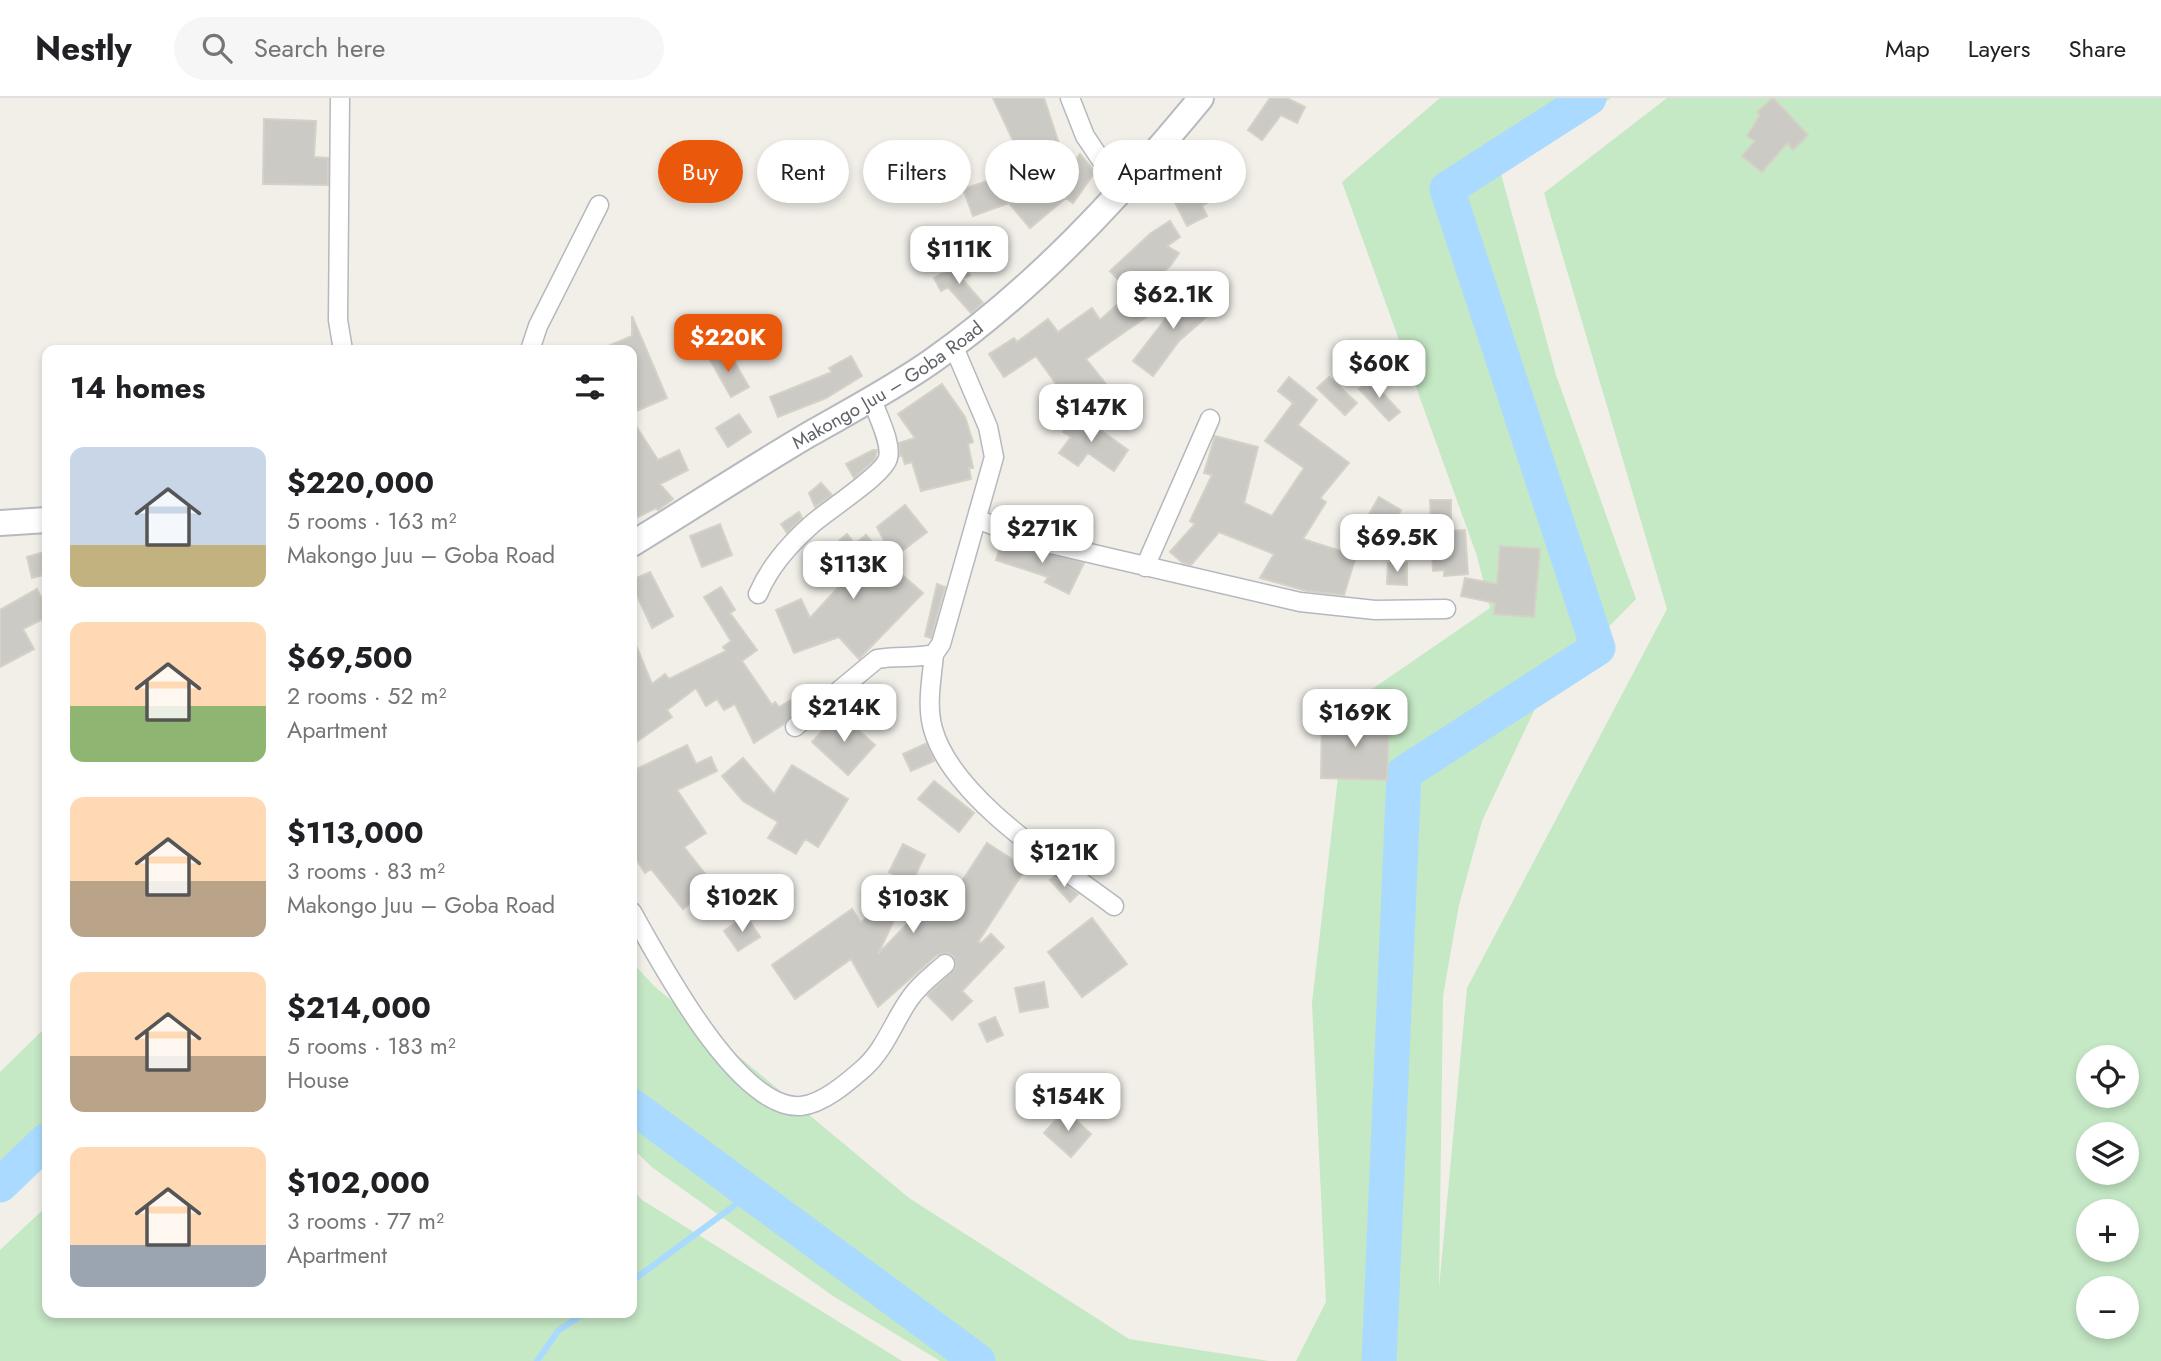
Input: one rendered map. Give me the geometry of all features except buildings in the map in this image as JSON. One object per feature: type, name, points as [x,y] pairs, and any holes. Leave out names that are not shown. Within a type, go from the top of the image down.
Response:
[{"type":"street","points":[[340,98],[338,320],[342,345]]},
{"type":"street","points":[[1070,98],[1085,136],[1093,148]]},
{"type":"street","name":"Makongo Juu – Goba Road","points":[[1165,140],[1201,98]]},
{"type":"street","name":"Makongo Juu – Goba Road","points":[[637,541],[810,434],[873,401],[953,345],[1057,257],[1110,203]]},
{"type":"street","points":[[532,345],[538,326],[599,205]]},
{"type":"street","points":[[953,345],[988,427],[994,457],[941,645],[934,654],[930,700],[932,725],[937,742],[965,788],[1028,841],[1114,906]]},
{"type":"street","points":[[758,594],[767,573],[810,526],[886,465],[889,452],[873,401]]},
{"type":"street","points":[[1146,567],[1210,419]]},
{"type":"street","points":[[977,519],[1025,538],[1300,603],[1375,610],[1446,609]]},
{"type":"street","points":[[0,523],[42,520]]},
{"type":"street","points":[[795,727],[877,659],[934,654]]},
{"type":"street","points":[[637,920],[703,1030],[758,1092],[787,1106],[803,1106],[816,1101],[866,1066],[880,1051],[912,995],[946,964]]},
{"type":"green space","points":[[1440,98],[1611,98],[1500,170],[1556,375],[1636,599],[1541,696],[1482,821],[1459,905],[1443,996],[1439,1288],[1467,988],[1667,609],[1544,193],[1667,98],[2161,98],[2161,1361],[1296,1361],[1326,1302],[1312,1003],[1346,707],[1490,608],[1477,556],[1342,182]]},
{"type":"green space","points":[[637,967],[654,986],[909,1198],[1129,1339],[1269,1361],[940,1361],[833,1296],[653,1168],[637,1153]]},
{"type":"green space","points":[[42,1031],[42,1157],[0,1189],[0,1072]]},
{"type":"green space","points":[[637,1194],[902,1361],[0,1361],[0,1250],[42,1211],[42,1318],[637,1318]]},
{"type":"waterway","points":[[1379,1361],[1404,773],[1598,648],[1447,189],[1589,98]]},
{"type":"waterway","points":[[637,1110],[978,1361]]},
{"type":"waterway","points":[[0,1185],[42,1145]]},
{"type":"waterway","points":[[637,1277],[750,1194]]},
{"type":"waterway","points":[[537,1361],[558,1331],[577,1318]]}]
